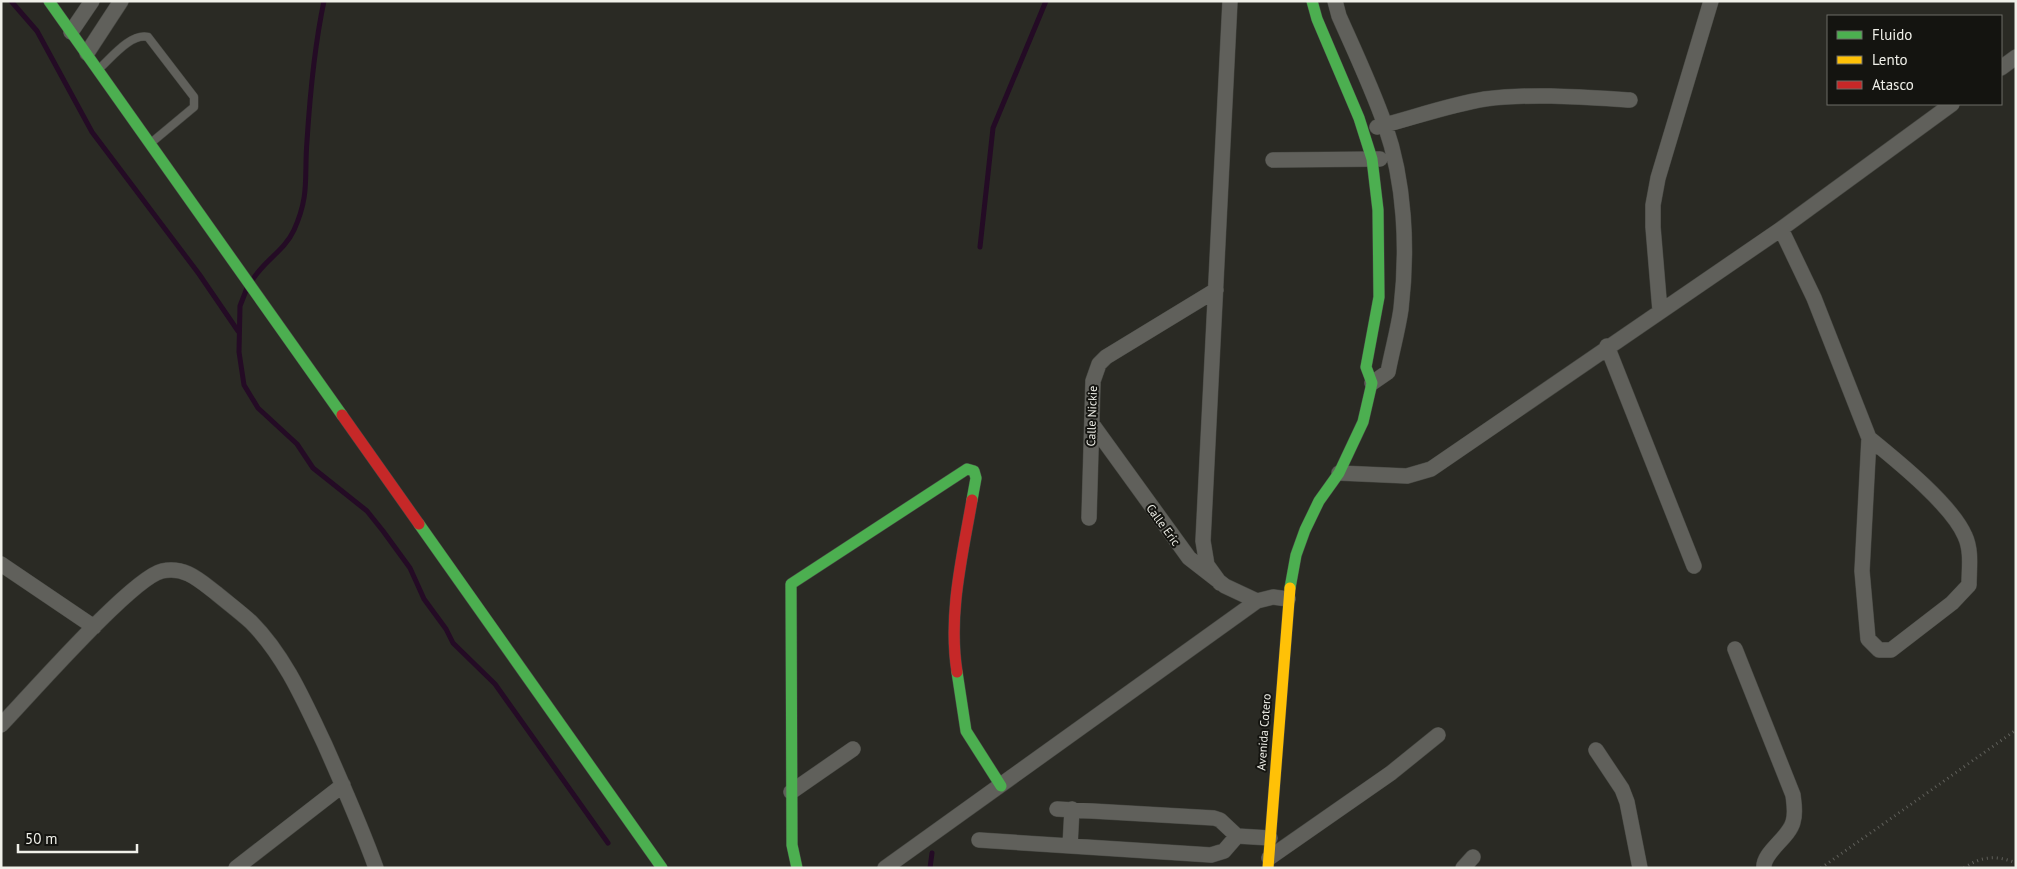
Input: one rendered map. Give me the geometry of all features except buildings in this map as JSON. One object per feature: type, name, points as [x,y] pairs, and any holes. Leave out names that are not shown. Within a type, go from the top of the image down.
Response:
[{"type":"street","points":[[49,1],[662,868]]},
{"type":"street","points":[[71,32],[92,1]]},
{"type":"street","points":[[87,53],[121,1]]},
{"type":"street","points":[[1220,582],[1207,565],[1203,545],[1230,1]]},
{"type":"street","points":[[1312,1],[1321,28],[1363,130],[1372,159],[1378,210],[1380,258],[1379,297],[1366,367],[1372,383],[1388,372],[1401,309],[1404,252],[1402,204],[1394,158],[1385,125],[1339,16],[1335,1]]},
{"type":"street","points":[[1660,311],[1653,205],[1658,178],[1711,1]]},
{"type":"street","points":[[2002,67],[2016,57]]},
{"type":"street","points":[[1363,130],[1438,109],[1493,99],[1566,96],[1630,100]]},
{"type":"street","points":[[1339,473],[1407,476],[1425,472],[1781,229],[1951,105]]},
{"type":"street","points":[[1273,160],[1394,158]]},
{"type":"street","points":[[1781,229],[1814,298],[1869,438],[1862,572],[1864,610],[1868,639],[1879,650],[1891,650],[1952,603],[1968,585],[1970,554],[1966,537],[1956,520],[1902,465],[1869,438]]},
{"type":"street","name":"Calle Nickie","points":[[1089,518],[1093,381],[1099,364],[1106,356],[1216,290]]},
{"type":"street","points":[[1607,346],[1694,566]]},
{"type":"street","name":"Avenida Cotero","points":[[1268,863],[1288,599],[1293,568],[1302,536],[1319,501],[1339,473],[1363,422],[1372,383]]},
{"type":"street","name":"Calle Eric","points":[[1092,424],[1180,549],[1220,582],[1257,601]]},
{"type":"street","points":[[797,868],[792,844],[791,584],[967,469],[972,470],[976,478],[956,597],[953,647],[966,731],[973,745],[1001,786]]},
{"type":"street","points":[[1,564],[94,628]]},
{"type":"street","points":[[1,725],[94,628],[146,578],[177,570],[192,574],[251,623],[272,648],[301,695],[343,785],[376,868]]},
{"type":"street","points":[[885,868],[1257,601],[1272,596],[1288,599]]},
{"type":"street","points":[[1735,649],[1793,794],[1795,810],[1791,828],[1765,859],[1764,868]]},
{"type":"street","points":[[1268,863],[1391,773],[1438,734]]},
{"type":"street","points":[[791,792],[853,748]]},
{"type":"street","points":[[1596,750],[1622,789],[1627,802],[1640,868]]},
{"type":"street","points":[[236,868],[343,785]]},
{"type":"street","points":[[1070,846],[1064,809],[1214,818],[1220,820],[1237,836],[1270,838]]},
{"type":"street","points":[[979,840],[1211,855],[1224,851],[1237,836]]},
{"type":"lane","points":[[98,70],[141,35],[148,37],[194,97],[194,107],[150,143]]},
{"type":"path","points":[[1821,868],[2016,730]]},
{"type":"path","points":[[1964,868],[1974,860],[1989,857],[2004,858],[2016,863]]},
{"type":"waterway","points":[[11,1],[37,31],[92,132],[199,274],[238,331]]},
{"type":"waterway","points":[[253,279],[285,244],[299,218],[305,186],[313,71],[324,1]]},
{"type":"waterway","points":[[980,247],[993,128],[1046,1]]},
{"type":"waterway","points":[[247,288],[240,306],[239,352],[244,385],[258,408],[297,444],[313,468],[367,511],[410,568],[424,599],[446,629],[453,643],[495,684],[608,843]]},
{"type":"waterway","points":[[930,868],[932,853]]},
{"type":"traffic: fast","points":[[49,1],[342,415]]},
{"type":"traffic: fast","points":[[1290,588],[1296,555],[1305,530],[1319,501],[1339,473],[1363,422],[1372,383],[1366,367],[1379,297],[1378,210],[1372,159],[1359,118],[1317,19],[1312,1]]},
{"type":"traffic: fast","points":[[797,868],[792,845],[791,584],[967,469],[974,471],[976,478],[972,500]]},
{"type":"traffic: fast","points":[[419,524],[662,868]]},
{"type":"traffic: fast","points":[[957,672],[966,731],[1001,786]]},
{"type":"traffic: slow","points":[[1268,868],[1290,588]]},
{"type":"traffic: jam","points":[[342,415],[419,524]]},
{"type":"traffic: jam","points":[[957,672],[954,629],[955,607],[960,565],[972,500]]}]
